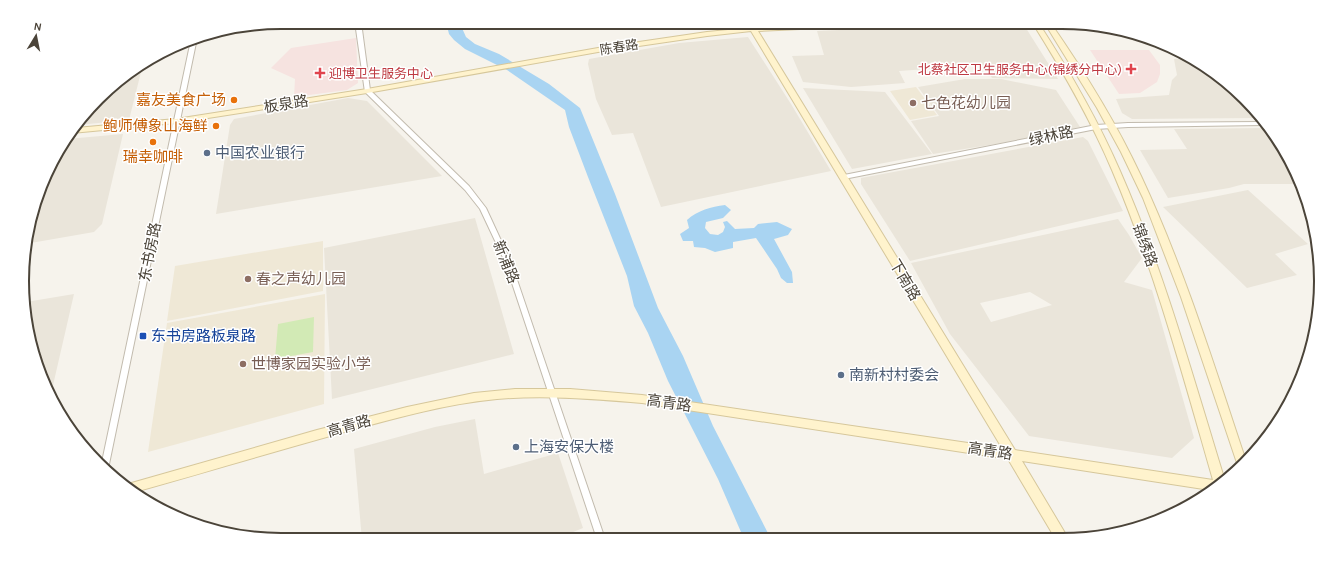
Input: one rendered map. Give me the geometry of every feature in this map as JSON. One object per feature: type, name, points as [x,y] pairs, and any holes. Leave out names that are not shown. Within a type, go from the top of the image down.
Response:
[{"type":"main road","name":"陈春路","points":[[497,68],[662,40],[754,29]]},
{"type":"main road","name":"下南路","points":[[754,29],[1059,533]]},
{"type":"main road","name":"锦绣路","points":[[1040,29],[1065,68],[1096,127],[1126,195],[1154,268],[1218,478]]},
{"type":"main road","name":"锦绣路","points":[[1052,29],[1080,70],[1111,126],[1146,197],[1177,274],[1240,459]]},
{"type":"main road","name":"板泉路","points":[[79,130],[176,121],[367,91],[497,68]]},
{"type":"main road","name":"高青路","points":[[136,487],[411,410],[484,397],[552,393],[611,396],[672,403],[1210,485]]},
{"type":"street","points":[[359,29],[367,91]]},
{"type":"street","name":"东书房路","points":[[106,462],[192,45]]},
{"type":"street","name":"新浦路","points":[[367,91],[467,188],[483,208],[508,262],[599,533]]},
{"type":"street","name":"绿林路","points":[[844,177],[1096,127],[1259,124]]},
{"type":"shaded area","points":[[861,29],[1027,29],[1058,79],[992,78],[984,65],[899,71],[905,83],[851,87],[803,82],[792,56],[824,55],[817,31]]},
{"type":"shaded area","points":[[748,37],[791,104],[831,171],[661,207],[633,133],[612,135],[596,99],[588,64],[589,59],[679,43]]},
{"type":"shaded area","name":"迎博卫生服务中心","points":[[356,38],[358,83],[347,90],[294,97],[295,79],[271,68],[291,48]]},
{"type":"shaded area","name":"北蔡社区卫生服务中心(锦绣分中心)","points":[[1090,50],[1149,50],[1160,65],[1160,74],[1157,82],[1140,93],[1119,94]]},
{"type":"shaded area","points":[[1180,58],[1202,71],[1228,92],[1254,118],[1132,119],[1122,113],[1116,99],[1169,95],[1172,80],[1177,75],[1174,59]]},
{"type":"shaded area","points":[[141,71],[129,120],[84,124],[103,103]]},
{"type":"shaded area","points":[[965,79],[1001,79],[1056,90],[1080,127],[1002,143],[933,154],[911,121],[939,116],[918,87]]},
{"type":"shaded area","name":"七色花幼儿园","points":[[916,87],[937,115],[910,120],[890,91]]},
{"type":"shaded area","points":[[803,88],[885,92],[932,154],[852,169]]},
{"type":"shaded area","points":[[348,98],[367,101],[442,176],[216,214],[230,125],[234,119]]},
{"type":"shaded area","points":[[1262,128],[1272,141],[1295,184],[1244,184],[1229,188],[1168,198],[1140,150],[1187,149],[1174,129]]},
{"type":"shaded area","points":[[123,134],[102,224],[94,232],[32,243],[42,200],[55,170],[73,138]]},
{"type":"shaded area","points":[[1083,137],[1088,141],[1123,211],[910,261],[861,184],[861,178]]},
{"type":"shaded area","points":[[1248,190],[1308,244],[1275,254],[1297,275],[1247,288],[1163,207]]},
{"type":"shaded area","points":[[475,218],[514,354],[332,399],[324,248]]},
{"type":"shaded area","points":[[1118,219],[1142,258],[1124,282],[1152,290],[1194,438],[1172,458],[1029,436],[950,334],[911,263]],"holes":[[[1030,292],[1052,305],[991,322],[980,303]]]},
{"type":"shaded area","name":"春之声幼儿园","points":[[323,241],[323,291],[167,321],[175,266]]},
{"type":"shaded area","points":[[74,294],[53,387],[42,362],[34,330],[30,301]]},
{"type":"shaded area","name":"世博家园实验小学","points":[[325,294],[324,404],[148,452],[167,323]]},
{"type":"shaded area","points":[[475,419],[484,474],[558,453],[583,528],[571,533],[361,533],[354,449],[435,427]]},
{"type":"green space","points":[[314,317],[313,352],[275,359],[278,324]]},
{"type":"water","points":[[448,29],[462,29],[466,37],[475,44],[499,54],[549,84],[580,108],[615,194],[658,308],[683,356],[713,426],[768,533],[741,533],[718,479],[668,381],[648,333],[634,306],[627,276],[569,127],[565,110],[507,70],[465,49],[449,34]]},
{"type":"water","points":[[725,205],[731,210],[723,218],[706,222],[705,228],[710,234],[718,235],[723,232],[725,227],[723,222],[727,221],[735,229],[754,228],[758,224],[777,222],[792,229],[788,235],[774,239],[792,272],[793,283],[787,283],[781,278],[777,269],[756,238],[733,242],[733,248],[715,252],[705,248],[694,247],[693,241],[683,241],[680,234],[689,228],[687,220],[705,210]]},
{"type":"place","name":"北蔡社区卫生服务中心(锦绣分中心)","points":[[1131,69]]},
{"type":"place","name":"迎博卫生服务中心","points":[[320,73]]},
{"type":"place","name":"嘉友美食广场","points":[[234,100]]},
{"type":"place","name":"七色花幼儿园","points":[[913,103]]},
{"type":"place","name":"鲍师傅象山海鲜","points":[[216,126]]},
{"type":"place","name":"瑞幸咖啡","points":[[153,142]]},
{"type":"place","name":"中国农业银行","points":[[207,153]]},
{"type":"place","name":"春之声幼儿园","points":[[248,279]]},
{"type":"place","name":"东书房路板泉路","points":[[143,336]]},
{"type":"place","name":"世博家园实验小学","points":[[243,364]]},
{"type":"place","name":"南新村村委会","points":[[841,375]]},
{"type":"place","name":"上海安保大楼","points":[[516,447]]}]
